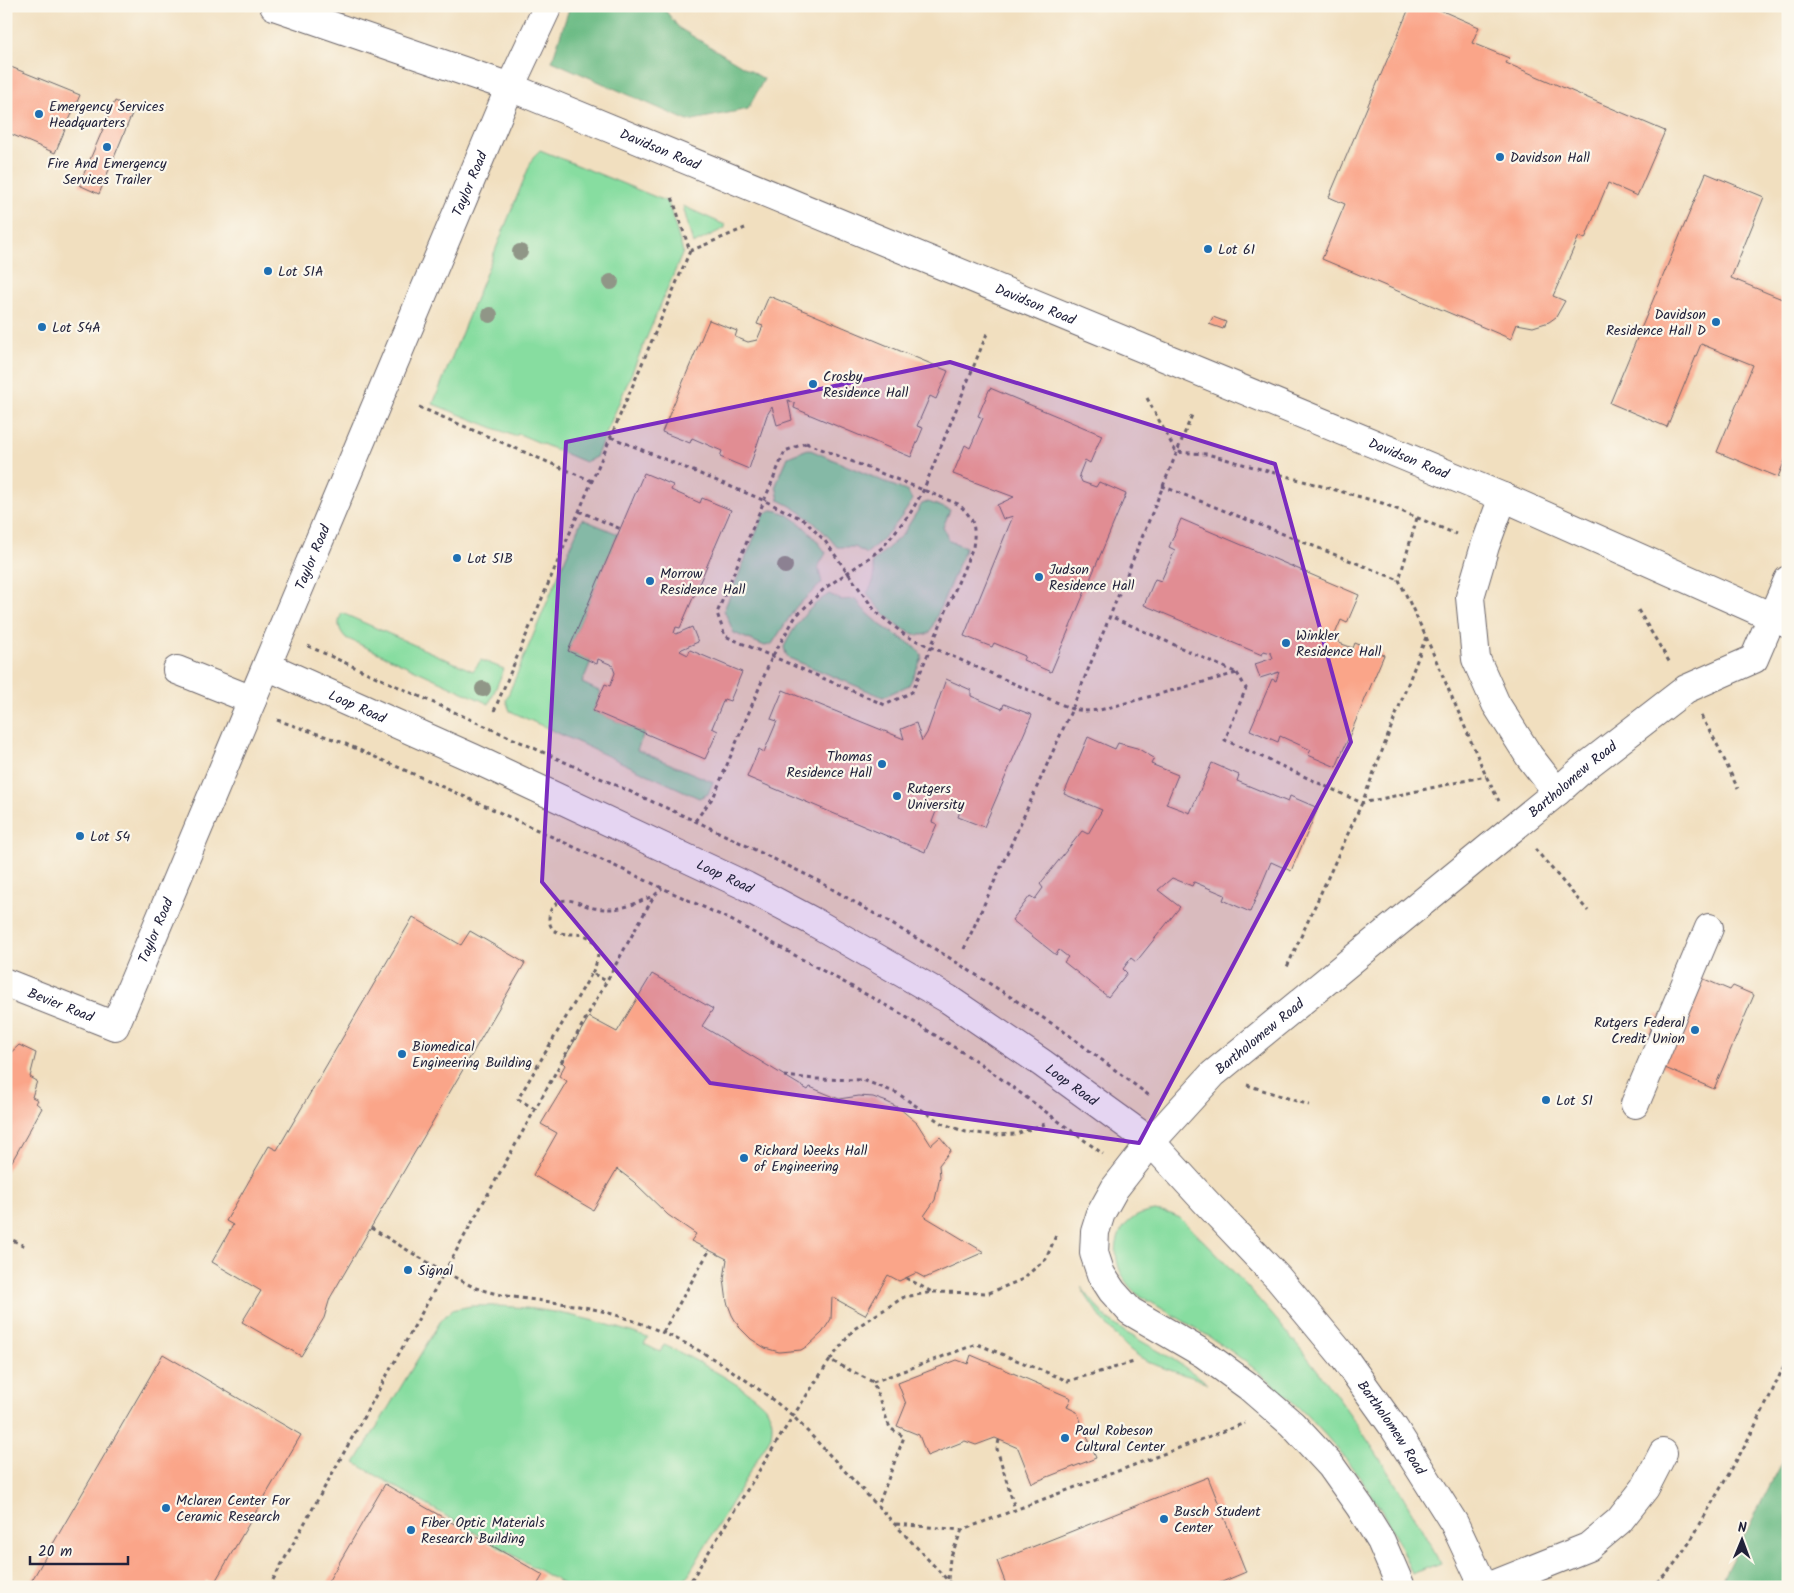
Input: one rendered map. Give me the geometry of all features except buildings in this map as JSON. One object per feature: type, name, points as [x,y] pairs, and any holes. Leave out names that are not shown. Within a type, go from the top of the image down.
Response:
[{"type":"street","name":"Davidson Road","points":[[274,6],[510,87],[1503,496],[1780,620]]},
{"type":"street","name":"Taylor Road","points":[[115,1026],[510,87],[548,6]]},
{"type":"street","points":[[1503,496],[1485,546],[1470,597],[1476,659],[1496,704],[1529,756],[1557,792]]},
{"type":"street","name":"Bartholomew Road","points":[[1484,1587],[1454,1523],[1394,1428],[1342,1355],[1278,1278],[1152,1142],[1213,1074],[1585,767],[1686,690],[1754,659],[1780,620],[1788,580]]},
{"type":"street","name":"Loop Road","points":[[267,666],[491,766],[746,886],[814,922],[948,998],[1152,1142]]},
{"type":"street","points":[[177,670],[250,706]]},
{"type":"street","points":[[1635,1104],[1709,928]]},
{"type":"street","name":"Bevier Road","points":[[6,983],[115,1026]]},
{"type":"street","points":[[1152,1142],[1114,1188],[1101,1213],[1095,1232],[1094,1253],[1102,1274],[1112,1291],[1130,1311],[1204,1354],[1248,1386],[1292,1424],[1331,1466],[1360,1506],[1381,1541],[1401,1587]]},
{"type":"street","points":[[1488,1587],[1588,1547],[1619,1521],[1645,1488],[1664,1453]]},
{"type":"path","points":[[494,710],[690,251],[672,197]]},
{"type":"path","points":[[690,251],[745,228]]},
{"type":"path","points":[[695,821],[714,796],[772,657],[796,616],[825,588],[883,547],[911,512],[923,491],[988,331]]},
{"type":"path","points":[[1147,398],[1176,452]]},
{"type":"path","points":[[419,407],[592,481]]},
{"type":"path","points":[[964,949],[1072,709],[1192,415]]},
{"type":"path","points":[[612,437],[764,500],[804,520],[825,541],[876,612],[906,636],[1072,709],[1100,710],[1237,673]]},
{"type":"path","points":[[806,443],[923,491],[958,504],[974,524],[975,534],[973,547],[912,692],[885,705],[725,636],[717,613],[785,451],[806,443]]},
{"type":"path","points":[[1176,452],[1216,456],[1382,503],[1461,537]]},
{"type":"path","points":[[1162,486],[1399,580]]},
{"type":"path","points":[[579,511],[621,529]]},
{"type":"path","points":[[1417,518],[1399,580],[1426,636],[1486,776],[1499,801]]},
{"type":"path","points":[[1638,610],[1673,668]]},
{"type":"path","points":[[1110,616],[1237,673],[1246,688],[1225,740],[1362,803],[1486,776]]},
{"type":"path","points":[[1287,968],[1362,803],[1426,636]]},
{"type":"path","points":[[250,706],[339,741],[490,808],[729,919],[898,1012],[981,1064],[1083,1137],[1127,1173]]},
{"type":"path","points":[[1696,708],[1716,742],[1738,789]]},
{"type":"path","points":[[1530,843],[1588,911]]},
{"type":"path","points":[[269,1587],[606,981],[654,896],[662,888]]},
{"type":"path","points":[[535,1109],[518,1099],[599,959],[598,950],[589,938],[582,935],[566,935],[552,928],[549,919],[550,911],[554,905],[561,901],[568,900],[594,908],[613,909],[624,908],[654,896]]},
{"type":"path","points":[[592,973],[606,981]]},
{"type":"path","points":[[784,1076],[863,1080],[897,1093],[941,1123],[966,1132],[995,1135],[1016,1134],[1045,1124]]},
{"type":"path","points":[[1244,1084],[1308,1105]]},
{"type":"path","points":[[371,1228],[477,1289],[508,1296],[586,1308],[663,1332],[711,1356],[737,1373],[793,1416],[954,1587]]},
{"type":"path","points":[[687,1587],[793,1416],[830,1360],[854,1329],[904,1297],[933,1292],[989,1293],[1021,1280],[1046,1259],[1057,1233]]},
{"type":"path","points":[[6,1237],[25,1246]]},
{"type":"path","points":[[663,1332],[709,1251]]},
{"type":"path","points":[[906,1278],[933,1292]]},
{"type":"path","points":[[873,1382],[977,1344],[1068,1381],[1134,1362]]},
{"type":"path","points":[[1650,1587],[1672,1565],[1690,1541],[1734,1466],[1772,1394],[1788,1356]]},
{"type":"path","points":[[830,1360],[873,1382],[890,1428],[904,1437],[878,1506]]},
{"type":"path","points":[[895,1524],[962,1530],[1245,1422]]},
{"type":"path","points":[[999,1440],[997,1449],[1015,1509]]},
{"type":"path","points":[[948,1580],[950,1558],[962,1530]]},
{"type":"highlighted area","points":[[950,362],[1275,464],[1351,742],[1139,1143],[710,1083],[542,882],[566,442]]},
{"type":"green space","points":[[570,6],[662,6],[679,28],[764,79],[748,109],[688,121],[552,61]]},
{"type":"green space","points":[[540,150],[668,202],[683,252],[596,457],[585,462],[519,434],[514,436],[433,404],[533,157]]},
{"type":"green space","points":[[683,206],[725,225],[725,228],[693,244]]},
{"type":"green space","points":[[808,449],[908,492],[912,500],[903,515],[866,554],[855,547],[837,547],[811,520],[779,500],[776,485],[788,457]]},
{"type":"green space","points":[[928,502],[950,510],[943,527],[949,541],[966,547],[930,632],[922,635],[905,630],[895,623],[878,607],[867,593],[874,578],[872,563],[903,534],[922,504]]},
{"type":"green space","points":[[772,510],[788,515],[796,520],[816,539],[826,553],[818,567],[822,583],[796,607],[772,644],[765,646],[734,633],[724,610],[764,514]]},
{"type":"green space","points":[[582,519],[618,534],[568,651],[591,661],[582,683],[601,692],[593,711],[644,733],[637,750],[713,782],[708,794],[699,798],[510,711],[506,700]]},
{"type":"green space","points":[[829,594],[841,600],[856,599],[862,608],[882,626],[915,647],[922,658],[909,685],[883,697],[789,658],[784,647],[792,632],[803,617]]},
{"type":"green space","points":[[342,613],[473,671],[481,660],[504,669],[489,704],[346,638],[339,626]]},
{"type":"green space","points":[[1155,1211],[1180,1218],[1219,1256],[1291,1337],[1325,1380],[1386,1468],[1440,1563],[1412,1574],[1398,1541],[1380,1508],[1337,1448],[1312,1421],[1257,1371],[1228,1349],[1137,1294],[1127,1283],[1120,1271],[1117,1258],[1117,1245],[1120,1233],[1128,1222],[1139,1215]]},
{"type":"green space","points":[[1081,1287],[1107,1319],[1208,1383],[1155,1365],[1132,1351],[1107,1325]]},
{"type":"green space","points":[[471,1306],[517,1307],[561,1313],[605,1324],[648,1338],[644,1344],[660,1352],[664,1345],[689,1357],[722,1375],[764,1405],[770,1414],[772,1422],[771,1436],[681,1587],[565,1587],[563,1584],[355,1463],[440,1322],[451,1310]]},
{"type":"green space","points":[[1788,1450],[1788,1587],[1718,1587]]},
{"type":"place","name":"Emergency Services Headquarters","points":[[39,114]]},
{"type":"place","name":"Fire And Emergency Services Trailer","points":[[107,147]]},
{"type":"place","name":"Davidson Hall","points":[[1500,157]]},
{"type":"place","name":"Lot 61","points":[[1208,249]]},
{"type":"place","name":"Lot 51A","points":[[268,271]]},
{"type":"place","name":"Davidson Residence Hall D","points":[[1716,322]]},
{"type":"place","name":"Lot 54A","points":[[42,327]]},
{"type":"place","name":"Crosby Residence Hall","points":[[813,384]]},
{"type":"place","name":"Lot 51B","points":[[457,558]]},
{"type":"place","name":"Judson Residence Hall","points":[[1039,577]]},
{"type":"place","name":"Morrow Residence Hall","points":[[650,581]]},
{"type":"place","name":"Winkler Residence Hall","points":[[1286,643]]},
{"type":"place","name":"Thomas Residence Hall","points":[[882,764]]},
{"type":"place","name":"Rutgers University","points":[[897,796]]},
{"type":"place","name":"Lot 54","points":[[80,836]]},
{"type":"place","name":"Rutgers Federal Credit Union","points":[[1695,1030]]},
{"type":"place","name":"Biomedical Engineering Building","points":[[402,1054]]},
{"type":"place","name":"Lot 51","points":[[1546,1100]]},
{"type":"place","name":"Richard Weeks Hall of Engineering","points":[[744,1158]]},
{"type":"place","name":"Signal","points":[[408,1270]]},
{"type":"place","name":"Paul Robeson Cultural Center","points":[[1065,1438]]},
{"type":"place","name":"Mclaren Center For Ceramic Research","points":[[166,1508]]},
{"type":"place","name":"Busch Student Center","points":[[1164,1519]]},
{"type":"place","name":"Fiber Optic Materials Research Building","points":[[411,1530]]}]
